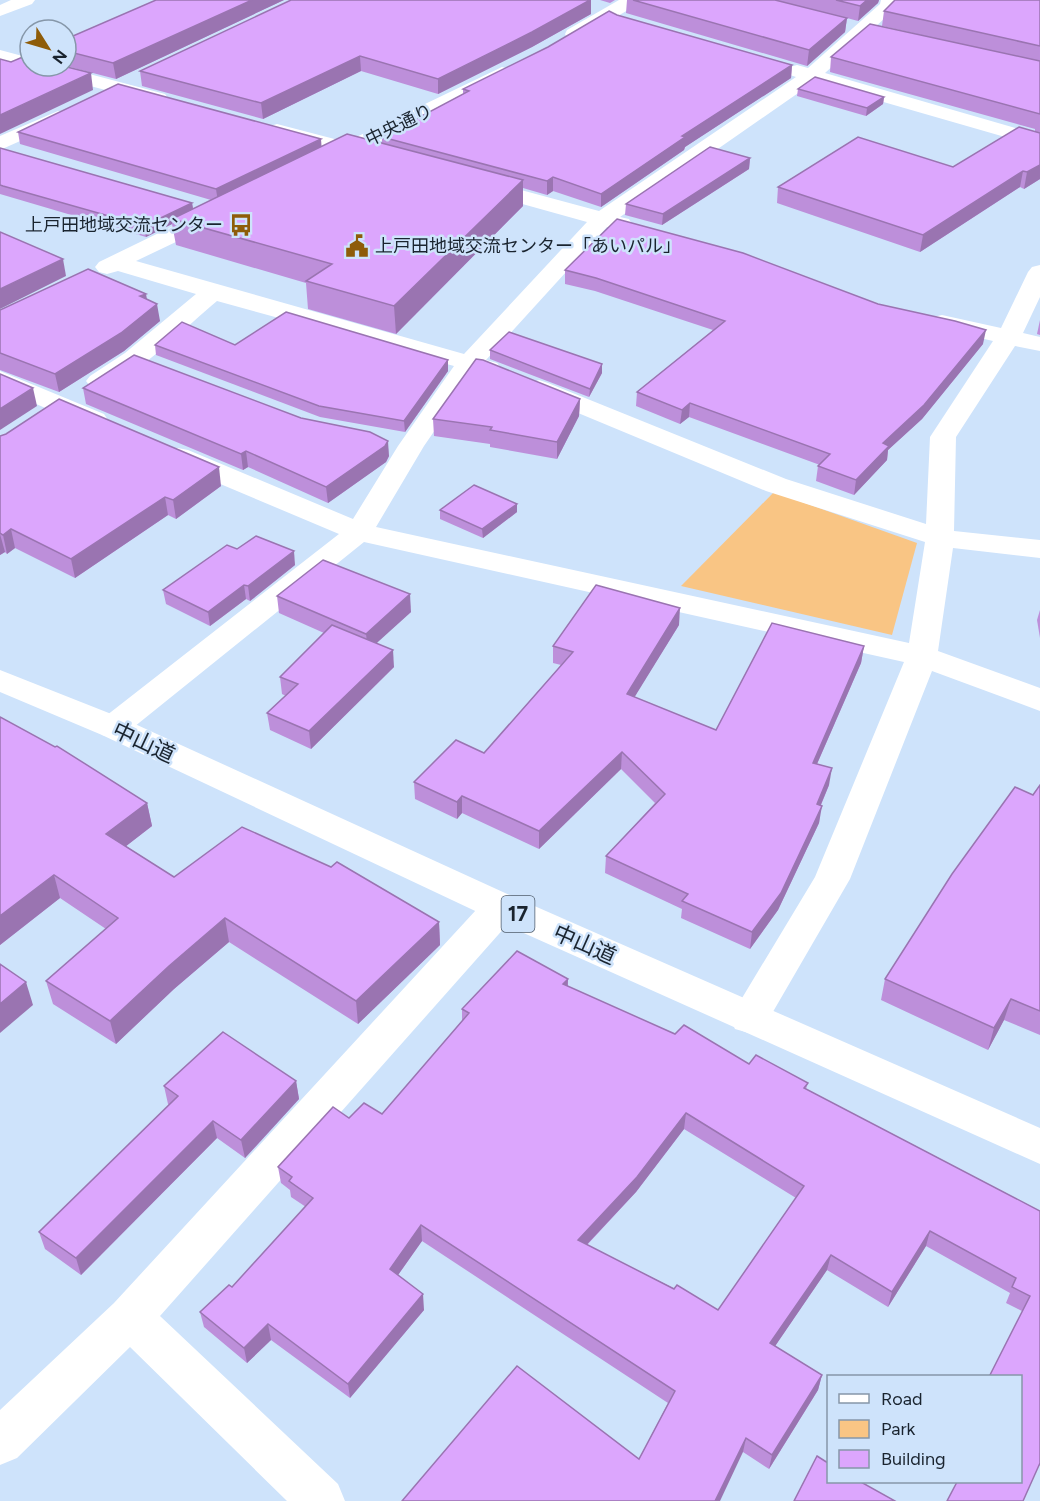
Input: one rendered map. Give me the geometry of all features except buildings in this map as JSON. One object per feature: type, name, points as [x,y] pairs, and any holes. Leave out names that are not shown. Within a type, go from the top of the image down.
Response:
[{"type":"main road","points":[[0,11],[26,0]]},
{"type":"main road","points":[[560,42],[632,0]]},
{"type":"main road","points":[[113,727],[359,532],[400,444],[468,364],[602,219],[812,75],[889,6],[890,0]]},
{"type":"main road","points":[[589,5],[600,7],[634,24]]},
{"type":"main road","points":[[0,56],[18,61]]},
{"type":"main road","name":"中央通り","points":[[317,165],[520,63]]},
{"type":"main road","points":[[779,66],[1040,141]]},
{"type":"main road","points":[[97,98],[149,73]]},
{"type":"main road","points":[[78,77],[176,103]]},
{"type":"main road","points":[[0,146],[75,108]]},
{"type":"main road","points":[[257,125],[395,162]]},
{"type":"main road","points":[[0,146],[22,154]]},
{"type":"main road","points":[[464,181],[646,231]]},
{"type":"main road","points":[[85,278],[225,209],[187,202]]},
{"type":"main road","points":[[117,263],[468,364],[490,368],[776,485],[940,538],[1040,549]]},
{"type":"main road","points":[[749,1018],[832,879],[922,656],[940,538],[943,437],[1009,336],[1040,273]]},
{"type":"main road","points":[[35,423],[61,406],[145,362],[213,292]]},
{"type":"main road","points":[[918,317],[1040,344]]},
{"type":"main road","points":[[0,379],[124,433]]},
{"type":"main road","points":[[155,446],[359,532],[922,656],[1040,700]]},
{"type":"main road","name":"中山道","points":[[0,680],[113,727],[501,907],[1039,1145]]},
{"type":"main road","points":[[0,1442],[130,1317],[501,907]]},
{"type":"main road","points":[[130,1317],[321,1501]]},
{"type":"green space","points":[[774,492],[917,543],[892,635],[681,586]]},
{"type":"place","name":"上戸田地域交流センター","points":[[241,225]]},
{"type":"place","name":"上戸田地域交流センター「あいパル」","points":[[357,246]]}]
